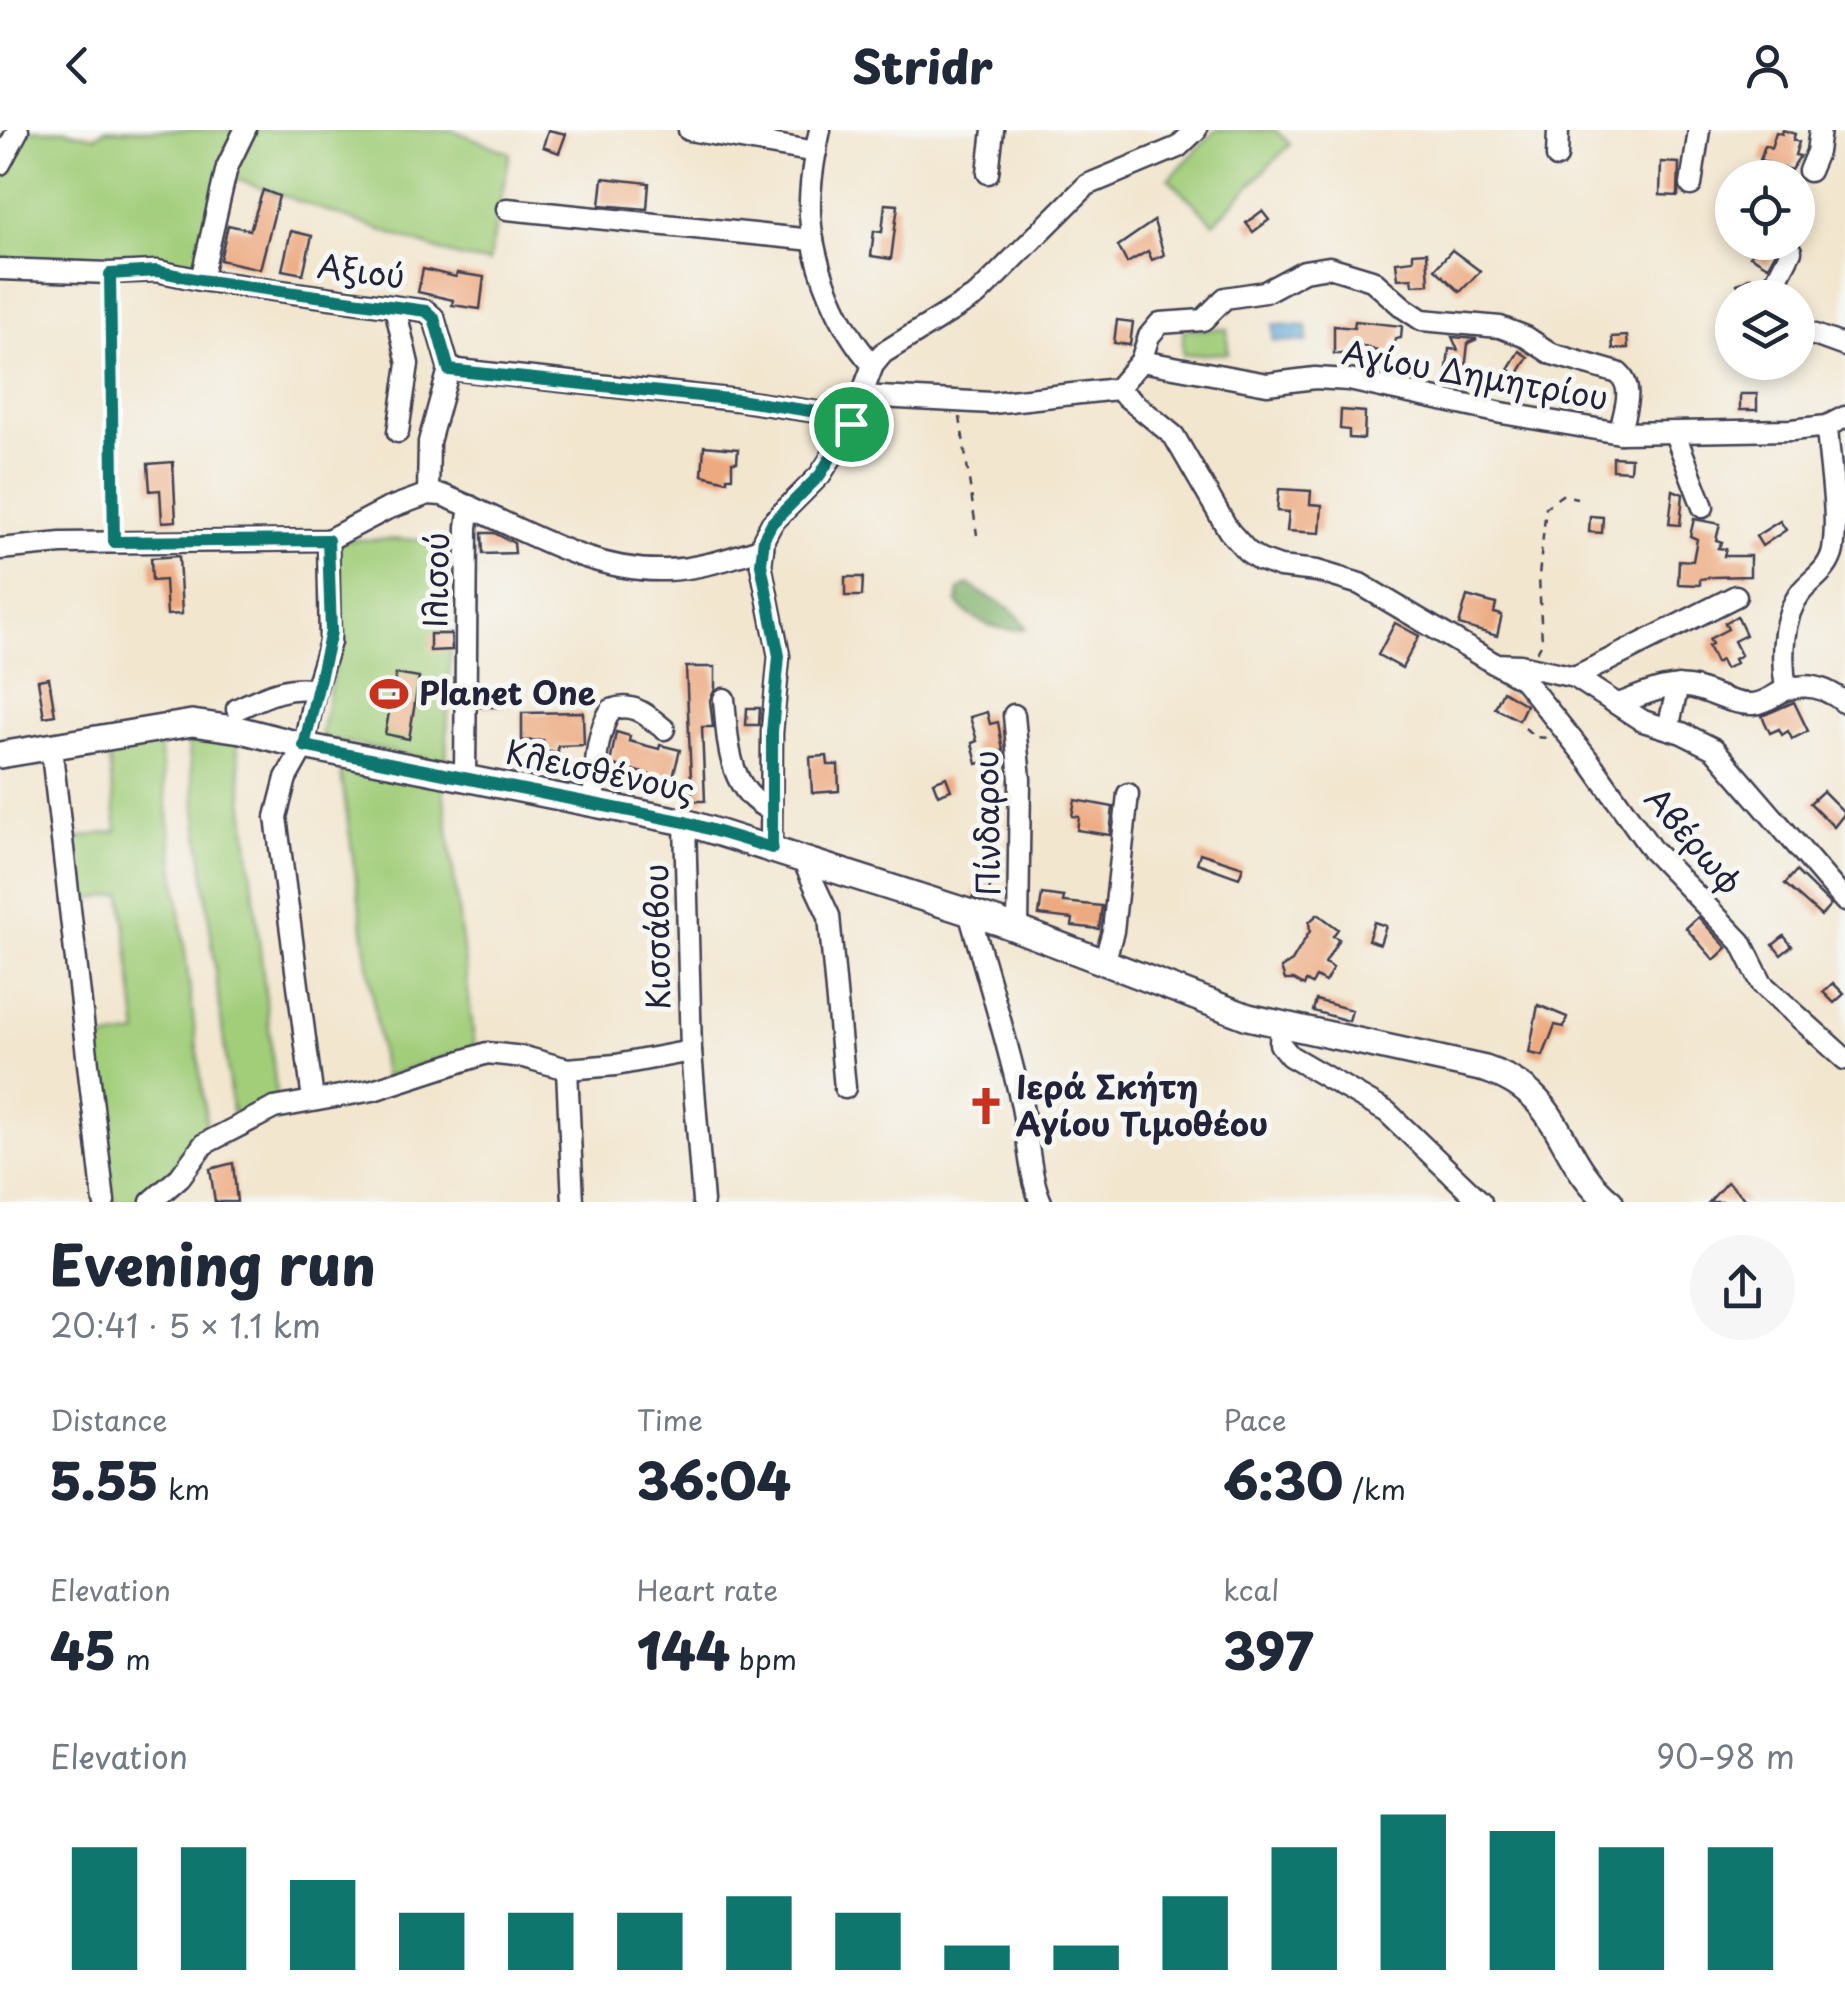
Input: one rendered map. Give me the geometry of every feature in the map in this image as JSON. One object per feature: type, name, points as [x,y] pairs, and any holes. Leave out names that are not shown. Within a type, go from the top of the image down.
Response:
[{"type":"main road","name":"Κλεισθένους","points":[[0,755],[192,723],[685,822],[969,912],[1248,1017],[1512,1079],[1541,1103],[1591,1183],[1610,1202]]},
{"type":"street","points":[[1,160],[18,130]]},
{"type":"street","points":[[200,280],[227,167],[246,130]]},
{"type":"street","points":[[689,130],[816,152]]},
{"type":"street","points":[[820,130],[810,209],[814,240],[837,308],[856,345],[873,365]]},
{"type":"street","points":[[988,173],[993,130]]},
{"type":"street","points":[[772,848],[772,732],[779,656],[763,580],[762,548],[772,523],[820,475],[851,424],[873,365],[895,344],[986,288],[1086,185],[1178,146],[1196,130]]},
{"type":"street","points":[[1557,157],[1558,130]]},
{"type":"street","points":[[1691,185],[1699,130]]},
{"type":"street","points":[[1814,160],[1820,130]]},
{"type":"street","points":[[507,209],[814,240]]},
{"type":"street","name":"Αγίου Δημητρίου","points":[[1117,389],[1141,361],[1149,336],[1160,323],[1203,320],[1225,298],[1265,292],[1304,271],[1329,267],[1372,280],[1422,320],[1500,326],[1552,354],[1618,373],[1629,390],[1620,432]]},
{"type":"street","name":"Αξιού","points":[[0,269],[110,274],[157,271],[426,311],[434,318],[449,370]]},
{"type":"street","points":[[396,307],[408,364],[398,432]]},
{"type":"street","points":[[1815,335],[1845,346]]},
{"type":"street","name":"Αγίου Δημητρίου","points":[[1141,361],[1267,384],[1315,378],[1349,380],[1502,413],[1620,432],[1674,434],[1836,421]]},
{"type":"street","points":[[428,494],[429,442],[449,370],[738,400],[817,412],[851,424]]},
{"type":"street","points":[[861,396],[992,403],[1117,389]]},
{"type":"street","name":"Αβέρωφ","points":[[1117,389],[1174,436],[1229,532],[1260,560],[1360,584],[1523,679],[1618,798],[1652,850],[1741,942],[1762,984],[1845,1059]]},
{"type":"street","points":[[1786,690],[1784,657],[1789,616],[1798,596],[1821,575],[1832,552],[1836,421]]},
{"type":"street","points":[[1674,434],[1703,506]]},
{"type":"street","points":[[0,548],[114,542],[328,540],[387,509],[428,494],[470,506],[584,558],[634,569],[687,568],[762,548]]},
{"type":"street","name":"Ιλισού","points":[[465,776],[470,506]]},
{"type":"street","points":[[313,1100],[276,817],[286,778],[304,746],[314,690],[331,632],[328,540]]},
{"type":"street","points":[[1575,677],[1736,596]]},
{"type":"street","points":[[1495,664],[1520,665],[1575,677],[1643,721],[1714,748],[1845,900]]},
{"type":"street","points":[[1668,728],[1678,686]]},
{"type":"street","points":[[1618,704],[1678,686],[1748,704],[1786,690],[1822,687],[1845,703]]},
{"type":"street","points":[[236,709],[273,692],[314,690]]},
{"type":"street","points":[[724,699],[730,756],[736,774],[752,797],[771,810]]},
{"type":"street","points":[[593,803],[599,740],[612,710],[629,706],[664,729]]},
{"type":"street","name":"Πίνδαρου","points":[[1014,715],[1020,793],[1018,931]]},
{"type":"street","points":[[51,745],[104,1202]]},
{"type":"street","points":[[1104,963],[1112,931],[1128,794]]},
{"type":"street","name":"Κισσάβου","points":[[685,822],[691,1050],[703,1202]]},
{"type":"street","points":[[802,858],[829,916],[844,1088]]},
{"type":"street","points":[[969,912],[1021,1100],[1040,1202]]},
{"type":"street","points":[[1281,1025],[1279,1036],[1284,1051],[1387,1112],[1481,1202]]},
{"type":"street","points":[[151,1202],[180,1177],[204,1144],[274,1108],[373,1090],[487,1053],[524,1057],[567,1069],[616,1065],[691,1050]]},
{"type":"street","points":[[567,1069],[573,1202]]},
{"type":"path","points":[[110,274],[114,542]]},
{"type":"path","points":[[958,402],[977,534]]},
{"type":"path","points":[[1520,665],[1542,643],[1540,576],[1546,507],[1562,495],[1578,498]]},
{"type":"green space","points":[[23,130],[65,130],[95,137],[104,130],[453,130],[510,153],[489,262],[458,257],[227,176],[201,274],[0,263],[0,174]]},
{"type":"green space","points":[[1216,130],[1275,130],[1290,144],[1214,223],[1169,179]]},
{"type":"green space","points":[[1227,329],[1228,353],[1183,355],[1183,330]]},
{"type":"green space","name":"Planet One","points":[[440,539],[451,634],[446,764],[321,737],[338,644],[337,540]]},
{"type":"green space","points":[[969,584],[1008,607],[1026,628],[998,628],[971,616],[957,603],[959,590]]},
{"type":"green space","points":[[187,734],[236,736],[277,1098],[233,1118]]},
{"type":"green space","points":[[158,735],[207,1128],[158,1187],[132,1200],[113,1202],[94,1041],[138,1034],[122,894],[78,901],[71,839],[117,831],[107,742]]},
{"type":"green space","points":[[339,759],[442,780],[475,1047],[384,1077]]},
{"type":"water","points":[[1274,324],[1307,326],[1307,342],[1273,341]]},
{"type":"building","points":[[548,130],[566,134],[559,153],[543,147]]},
{"type":"building","points":[[1783,130],[1795,134],[1793,140],[1799,142],[1797,160],[1760,160],[1765,145],[1771,148],[1776,132],[1782,134]]},
{"type":"building","points":[[1661,162],[1679,163],[1678,196],[1660,195]]},
{"type":"building","points":[[603,178],[649,183],[647,209],[600,205]]},
{"type":"building","points":[[263,190],[279,196],[260,269],[220,260],[228,225],[250,230]]},
{"type":"building","points":[[885,204],[898,205],[891,259],[871,256],[874,231],[882,232]]},
{"type":"building","points":[[1262,211],[1269,220],[1253,232],[1246,223]]},
{"type":"building","points":[[1154,221],[1164,255],[1152,260],[1148,251],[1127,263],[1118,246]]},
{"type":"building","points":[[291,231],[312,236],[303,274],[282,270]]},
{"type":"building","points":[[1452,250],[1480,271],[1460,292],[1435,269]]},
{"type":"building","points":[[1427,252],[1429,284],[1413,285],[1412,278],[1398,279],[1396,262],[1413,260],[1413,253]]},
{"type":"building","points":[[423,269],[456,277],[457,273],[484,277],[480,309],[452,305],[453,300],[418,292]]},
{"type":"building","points":[[1117,320],[1133,322],[1130,345],[1114,343]]},
{"type":"building","points":[[1355,321],[1402,326],[1401,338],[1396,339],[1391,356],[1360,345],[1360,354],[1334,354],[1334,326],[1354,328]]},
{"type":"building","points":[[1627,336],[1628,348],[1613,349],[1612,337]]},
{"type":"building","points":[[1452,337],[1477,339],[1468,343],[1465,371],[1447,369],[1449,349],[1458,350]]},
{"type":"building","points":[[1519,351],[1528,357],[1517,375],[1508,369]]},
{"type":"building","points":[[1740,394],[1757,394],[1757,410],[1740,410]]},
{"type":"building","points":[[1341,410],[1365,412],[1364,439],[1349,438],[1349,430],[1340,429]]},
{"type":"building","points":[[704,446],[738,449],[737,462],[732,462],[732,477],[727,477],[727,481],[702,475]]},
{"type":"building","points":[[1613,457],[1631,458],[1630,471],[1613,470]]},
{"type":"building","points":[[173,462],[176,521],[162,522],[160,490],[150,491],[148,464]]},
{"type":"building","points":[[1279,489],[1311,491],[1310,504],[1322,505],[1320,533],[1287,531],[1289,512],[1277,511]]},
{"type":"building","points":[[1673,490],[1683,494],[1680,525],[1669,524]]},
{"type":"building","points":[[1590,516],[1603,517],[1602,533],[1589,532]]},
{"type":"building","points":[[1694,519],[1720,524],[1716,540],[1722,542],[1718,548],[1726,549],[1724,556],[1750,556],[1750,576],[1700,579],[1700,585],[1678,584],[1679,560],[1693,561],[1697,539],[1690,536]]},
{"type":"building","points":[[1780,521],[1786,530],[1762,546],[1756,536]]},
{"type":"building","points":[[482,533],[494,533],[514,543],[515,553],[483,554]]},
{"type":"building","points":[[179,556],[182,614],[167,615],[165,580],[152,581],[151,558]]},
{"type":"building","points":[[845,577],[863,577],[862,596],[845,596]]},
{"type":"building","points":[[1467,596],[1496,604],[1494,613],[1502,615],[1497,636],[1459,625]]},
{"type":"building","points":[[1737,616],[1746,635],[1734,641],[1741,655],[1725,669],[1721,660],[1716,663],[1709,639],[1728,629],[1725,623]]},
{"type":"building","points":[[1395,623],[1419,636],[1402,668],[1378,655]]},
{"type":"building","points":[[430,634],[451,634],[452,650],[430,651]]},
{"type":"building","points":[[686,667],[715,667],[715,689],[710,700],[713,727],[702,727],[705,801],[692,801]]},
{"type":"building","points":[[396,674],[419,678],[409,739],[385,734]]},
{"type":"building","points":[[49,678],[55,715],[44,717],[38,680]]},
{"type":"building","points":[[479,688],[503,692],[503,707],[479,707]]},
{"type":"building","points":[[1503,691],[1526,705],[1519,720],[1495,708]]},
{"type":"building","points":[[1794,702],[1808,731],[1792,739],[1788,731],[1782,735],[1779,729],[1770,733],[1762,716]]},
{"type":"building","points":[[747,708],[760,708],[759,725],[746,725]]},
{"type":"building","points":[[583,712],[584,745],[558,746],[558,752],[543,752],[543,740],[522,741],[522,713]]},
{"type":"building","points":[[987,712],[990,724],[998,722],[1004,757],[977,764],[972,743],[977,741],[970,717]]},
{"type":"building","points":[[616,732],[630,736],[629,741],[680,750],[672,781],[610,764]]},
{"type":"building","points":[[827,756],[828,765],[838,765],[839,791],[812,793],[810,757]]},
{"type":"building","points":[[946,777],[951,790],[938,795],[933,782]]},
{"type":"building","points":[[1823,791],[1845,813],[1834,827],[1810,803]]},
{"type":"building","points":[[1075,800],[1113,807],[1110,835],[1077,830],[1079,817],[1072,816]]},
{"type":"building","points":[[1200,853],[1243,867],[1239,878],[1197,863]]},
{"type":"building","points":[[1796,871],[1831,905],[1821,916],[1785,884]]},
{"type":"building","points":[[979,880],[991,885],[985,901],[973,897]]},
{"type":"building","points":[[1042,894],[1064,897],[1063,902],[1102,906],[1099,929],[1072,926],[1073,919],[1039,915]]},
{"type":"building","points":[[1318,914],[1338,929],[1333,936],[1339,939],[1325,963],[1333,968],[1325,982],[1316,977],[1312,984],[1306,981],[1304,986],[1285,980],[1281,968],[1292,961],[1310,931],[1309,922]]},
{"type":"building","points":[[1698,917],[1727,948],[1714,960],[1686,928]]},
{"type":"building","points":[[1374,922],[1386,926],[1380,944],[1368,940]]},
{"type":"building","points":[[1784,936],[1792,946],[1781,955],[1773,945]]},
{"type":"building","points":[[1833,983],[1844,994],[1834,1003],[1823,992]]},
{"type":"building","points":[[1316,1000],[1352,1010],[1349,1021],[1313,1011]]},
{"type":"building","points":[[1538,1005],[1567,1017],[1564,1027],[1555,1025],[1543,1056],[1529,1053]]},
{"type":"building","points":[[233,1163],[237,1202],[215,1202],[210,1169]]},
{"type":"building","points":[[1727,1182],[1748,1202],[1709,1202]]},
{"type":"place","name":"Planet One","points":[[389,694]]},
{"type":"place","name":"Ιερά Σκήτη Αγίου Τιμοθέου","points":[[986,1106]]},
{"type":"route","points":[[171,272],[200,280],[426,311],[434,318],[449,370],[738,400],[817,412],[851,424],[820,475],[772,523],[764,538],[763,580],[779,656],[772,732],[772,848],[685,822],[304,746],[314,690],[331,632],[328,540],[114,542],[110,274],[171,272]]}]
